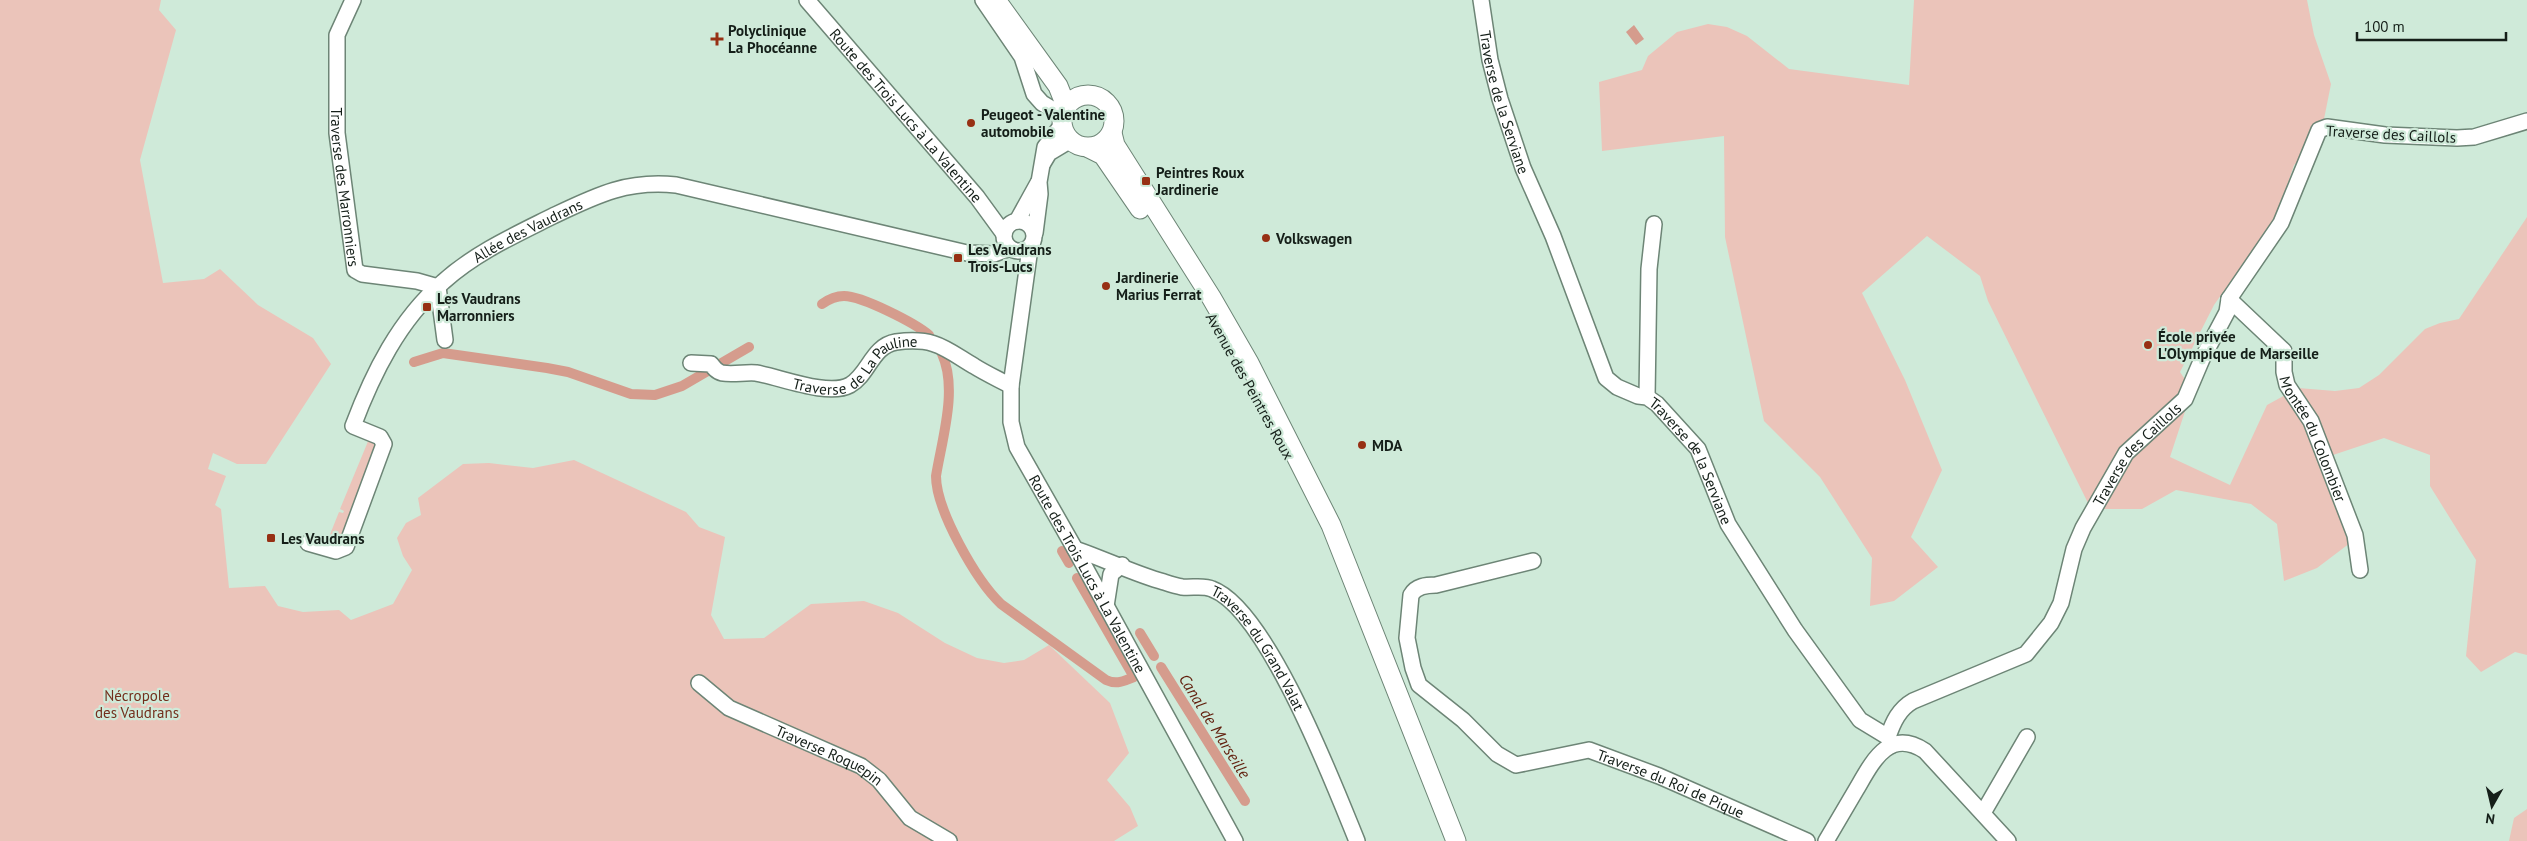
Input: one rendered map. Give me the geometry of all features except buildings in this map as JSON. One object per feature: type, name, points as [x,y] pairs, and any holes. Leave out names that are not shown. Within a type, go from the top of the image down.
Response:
[{"type":"main road","points":[[996,0],[1058,86],[1065,122],[1078,146],[1089,148],[1098,146],[1112,133],[1114,119],[1109,106],[1098,97],[1084,95],[1074,98],[1065,122]]},
{"type":"main road","points":[[1008,0],[1067,81],[1084,95]]},
{"type":"main road","name":"Avenue des Peintres Roux","points":[[1112,133],[1115,145],[1211,297],[1249,363],[1331,525],[1456,841]]},
{"type":"main road","name":"Avenue des Peintres Roux","points":[[1089,148],[1102,155],[1204,302],[1290,460],[1368,618]]},
{"type":"street","name":"Traverse des Marronniers","points":[[353,0],[337,35],[336,75],[337,133],[355,270],[362,274],[417,281],[438,287]]},
{"type":"street","name":"Route des Trois Lucs à La Valentine","points":[[806,0],[977,197],[1008,243],[1023,289]]},
{"type":"street","points":[[982,0],[1022,57],[1034,94],[1065,122],[1045,147],[1038,182],[1017,221]]},
{"type":"street","name":"Traverse de la Serviane","points":[[1481,0],[1490,60],[1500,99],[1524,168],[1553,236],[1603,372],[1610,382],[1617,387],[1638,396],[1647,397],[1657,404],[1698,449],[1728,524],[1795,630],[1860,720],[1890,741]]},
{"type":"street","name":"Traverse des Caillols","points":[[1890,741],[1891,726],[1903,707],[1913,701],[2026,654],[2052,623],[2061,603],[2074,549],[2083,528],[2126,453],[2185,399],[2202,359],[2227,312],[2229,299],[2281,223],[2302,166],[2321,127],[2437,139],[2474,137],[2527,121]]},
{"type":"street","points":[[1035,233],[1028,223],[1017,221],[1008,225],[1008,243],[1025,251],[1030,248],[1035,233],[1040,194],[1038,182]]},
{"type":"street","name":"Allée des Vaudrans","points":[[308,542],[325,550],[341,551],[346,547],[384,444],[380,437],[353,426],[381,360],[407,323],[438,287],[463,266],[503,241],[602,192],[636,184],[676,185],[967,253],[1008,243]]},
{"type":"street","points":[[1647,397],[1649,269],[1654,224]]},
{"type":"street","name":"Route des Trois Lucs à La Valentine","points":[[1030,248],[1011,386],[1011,422],[1017,447],[1076,548],[1235,841]]},
{"type":"street","points":[[438,287],[445,340]]},
{"type":"street","name":"Montée du Colombier","points":[[2229,299],[2284,350],[2284,372],[2287,385],[2311,421],[2355,535],[2360,570]]},
{"type":"street","name":"Traverse de La Pauline","points":[[691,363],[714,368],[758,373],[815,386],[840,388],[858,379],[882,346],[896,342],[922,342],[944,346],[974,366],[1011,386]]},
{"type":"street","name":"Traverse du Grand Valat","points":[[1076,548],[1161,581],[1183,587],[1212,588],[1230,599],[1255,629],[1280,669],[1317,744],[1357,841]]},
{"type":"street","name":"Traverse du Roi de Pique","points":[[1532,561],[1436,586],[1425,585],[1414,590],[1411,595],[1407,638],[1413,668],[1419,685],[1463,720],[1497,754],[1516,765],[1589,750],[1659,776],[1807,841]]},
{"type":"street","points":[[1106,606],[1112,574],[1122,565]]},
{"type":"street","name":"Traverse Roquepin","points":[[700,682],[729,708],[861,766],[879,780],[910,818],[949,841]]},
{"type":"street","points":[[1983,813],[2027,737]]},
{"type":"street","points":[[1826,841],[1876,756],[1890,741],[1915,745],[1925,751],[1983,813],[1999,835],[2008,841]]},
{"type":"green space","name":"Nécropole des Vaudrans","points":[[0,0],[161,0],[159,10],[176,30],[140,160],[163,283],[204,279],[220,269],[258,305],[313,338],[331,364],[266,464],[237,464],[213,453],[208,469],[226,476],[215,505],[221,509],[229,588],[265,586],[278,606],[303,612],[339,610],[351,620],[393,604],[412,570],[403,556],[397,538],[406,523],[421,515],[418,498],[463,464],[489,463],[533,468],[574,460],[686,512],[699,527],[725,537],[711,615],[724,639],[764,638],[811,604],[864,601],[898,613],[945,643],[977,658],[1004,663],[1024,660],[1049,645],[1110,703],[1129,753],[1107,780],[1130,807],[1138,826],[1114,841],[0,841]]},
{"type":"green space","points":[[1914,0],[2307,0],[2314,35],[2331,84],[2323,124],[2306,154],[2294,165],[2277,216],[2214,305],[2180,372],[2192,390],[2170,457],[2230,485],[2267,405],[2298,388],[2335,391],[2359,388],[2379,375],[2425,329],[2440,323],[2459,319],[2527,217],[2527,655],[2515,652],[2481,672],[2466,656],[2476,560],[2430,486],[2430,455],[2384,438],[2318,460],[2354,540],[2317,568],[2284,581],[2277,524],[2251,504],[2176,490],[2142,509],[2101,509],[2088,503],[1988,301],[1980,276],[1927,236],[1862,293],[1905,380],[1942,470],[1911,537],[1938,567],[1894,601],[1870,606],[1872,558],[1820,477],[1764,421],[1725,237],[1724,136],[1602,151],[1599,82],[1642,70],[1648,56],[1677,32],[1708,24],[1727,27],[1747,36],[1789,69],[1909,85]]},
{"type":"green space","points":[[369,439],[377,445],[341,542],[329,537],[339,512],[343,513],[344,511],[340,509]]},
{"type":"green space","points":[[2527,809],[2527,841],[2509,841],[2514,818]]},
{"type":"shaded area","points":[[1634,25],[1644,39],[1636,45],[1626,32]]},
{"type":"waterway","points":[[822,304],[830,299],[844,296],[863,300],[888,311],[929,335]]},
{"type":"waterway","points":[[414,362],[443,353],[568,372],[631,394],[655,395],[682,386],[749,347]]},
{"type":"waterway","points":[[942,354],[947,368],[949,398],[936,476],[943,507],[969,562],[980,579],[1001,604],[1106,680],[1117,682],[1134,677],[1077,578]]},
{"type":"waterway","name":"Canal de Marseille","points":[[1062,551],[1069,563]]},
{"type":"waterway","points":[[1140,633],[1154,656]]},
{"type":"waterway","name":"Canal de Marseille","points":[[1161,667],[1245,801]]},
{"type":"place","name":"Polyclinique La Phocéanne","points":[[717,39]]},
{"type":"place","name":"Peugeot - Valentine automobile","points":[[971,123]]},
{"type":"place","name":"Peintres Roux Jardinerie","points":[[1146,181]]},
{"type":"place","name":"Volkswagen","points":[[1266,238]]},
{"type":"place","name":"Les Vaudrans Trois-Lucs","points":[[958,258]]},
{"type":"place","name":"Jardinerie Marius Ferrat","points":[[1106,286]]},
{"type":"place","name":"Les Vaudrans Marronniers","points":[[427,307]]},
{"type":"place","name":"École privée L'Olympique de Marseille","points":[[2148,345]]},
{"type":"place","name":"MDA","points":[[1362,445]]},
{"type":"place","name":"Les Vaudrans","points":[[271,538]]}]
